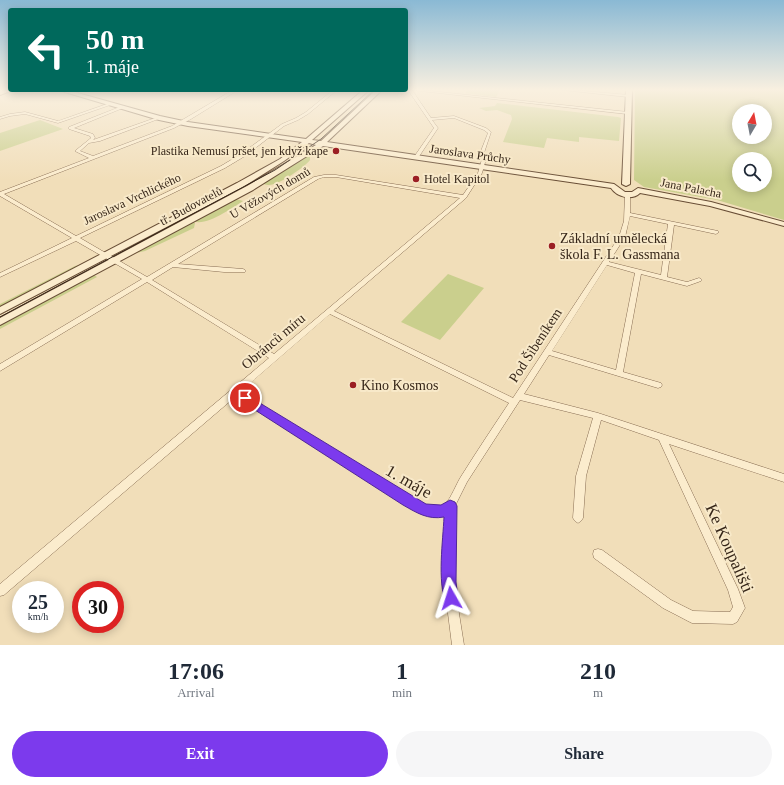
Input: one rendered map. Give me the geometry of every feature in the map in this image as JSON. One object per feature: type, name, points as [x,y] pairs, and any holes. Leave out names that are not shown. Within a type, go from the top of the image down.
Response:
[{"type":"street","points":[[51,120],[58,122],[64,120]]},
{"type":"street","points":[[90,142],[93,138],[92,135],[70,128],[91,120]]},
{"type":"street","points":[[93,158],[77,151],[90,142],[153,120]]},
{"type":"street","name":"Jaroslava Průchy","points":[[171,120],[269,136],[614,186]]},
{"type":"street","points":[[0,194],[185,120]]},
{"type":"street","name":"Jaroslava Vrchlického","points":[[0,275],[223,167],[283,125],[297,120]]},
{"type":"street","name":"tř. Budovatelů","points":[[0,311],[240,185],[282,160],[308,141],[332,120]]},
{"type":"street","name":"tř. Budovatelů","points":[[0,322],[250,188],[323,143],[347,120]]},
{"type":"street","points":[[416,157],[432,136],[436,128],[430,120]]},
{"type":"street","points":[[462,120],[485,129],[490,133],[481,156],[484,159],[482,167]]},
{"type":"street","points":[[628,120],[626,184],[617,184],[614,186],[617,191],[627,194],[636,193],[638,190]]},
{"type":"street","name":"Obránců míru","points":[[0,591],[464,197],[480,173],[482,167]]},
{"type":"street","name":"U Věžových domů","points":[[0,368],[316,178],[336,176],[464,197]]},
{"type":"street","name":"Jana Palacha","points":[[626,184],[636,187],[638,190],[711,204],[784,224]]},
{"type":"street","points":[[0,194],[148,280],[274,358]]},
{"type":"street","name":"Pod Šibeníkem","points":[[450,506],[464,479],[622,237],[628,214],[627,194]]},
{"type":"street","points":[[628,214],[716,232]]},
{"type":"street","points":[[664,277],[671,223]]},
{"type":"street","points":[[604,263],[687,284],[699,280]]},
{"type":"street","points":[[172,265],[243,271]]},
{"type":"street","points":[[620,374],[638,271]]},
{"type":"street","points":[[329,312],[516,399],[598,416],[784,478]]},
{"type":"street","points":[[546,352],[658,385]]},
{"type":"street","name":"1. máje","points":[[234,392],[407,501],[424,510],[432,512],[442,511],[450,506]]},
{"type":"street","points":[[578,518],[581,476],[598,416]]},
{"type":"street","name":"Ke Koupališti","points":[[598,554],[667,604],[692,617],[733,618],[740,608],[662,438]]},
{"type":"street","points":[[450,506],[449,582],[458,645]]},
{"type":"green space","points":[[40,120],[63,129],[0,151],[0,133]]},
{"type":"green space","points":[[512,120],[621,120],[619,141],[579,137],[579,142],[547,138],[544,148],[503,142]]},
{"type":"green space","points":[[635,120],[732,120],[732,144],[772,144],[772,120],[784,120],[784,220],[717,200],[644,187],[634,180]]},
{"type":"green space","points":[[310,154],[310,160],[291,175],[273,184],[267,185],[262,183]]},
{"type":"green space","points":[[236,199],[243,201],[212,219],[198,222],[193,221]]},
{"type":"green space","points":[[193,222],[195,223],[194,228],[145,251],[136,253]]},
{"type":"green space","points":[[75,266],[81,266],[0,308],[0,304]]},
{"type":"green space","points":[[448,274],[484,288],[440,340],[401,322]]},
{"type":"green space","points":[[94,275],[97,277],[0,329],[0,325]]},
{"type":"tram line","points":[[0,317],[275,170],[321,139],[341,120]]},
{"type":"place","name":"Plastika Nemusí pršet, jen když kape","points":[[336,151]]},
{"type":"place","name":"Hotel Kapitol","points":[[416,179]]},
{"type":"place","name":"Základní umělecká škola F. L. Gassmana","points":[[552,246]]},
{"type":"place","name":"Kino Kosmos","points":[[353,385]]},
{"type":"route","points":[[245,398],[407,501],[424,510],[436,512],[442,511],[450,506],[449,582],[451,598]]}]
